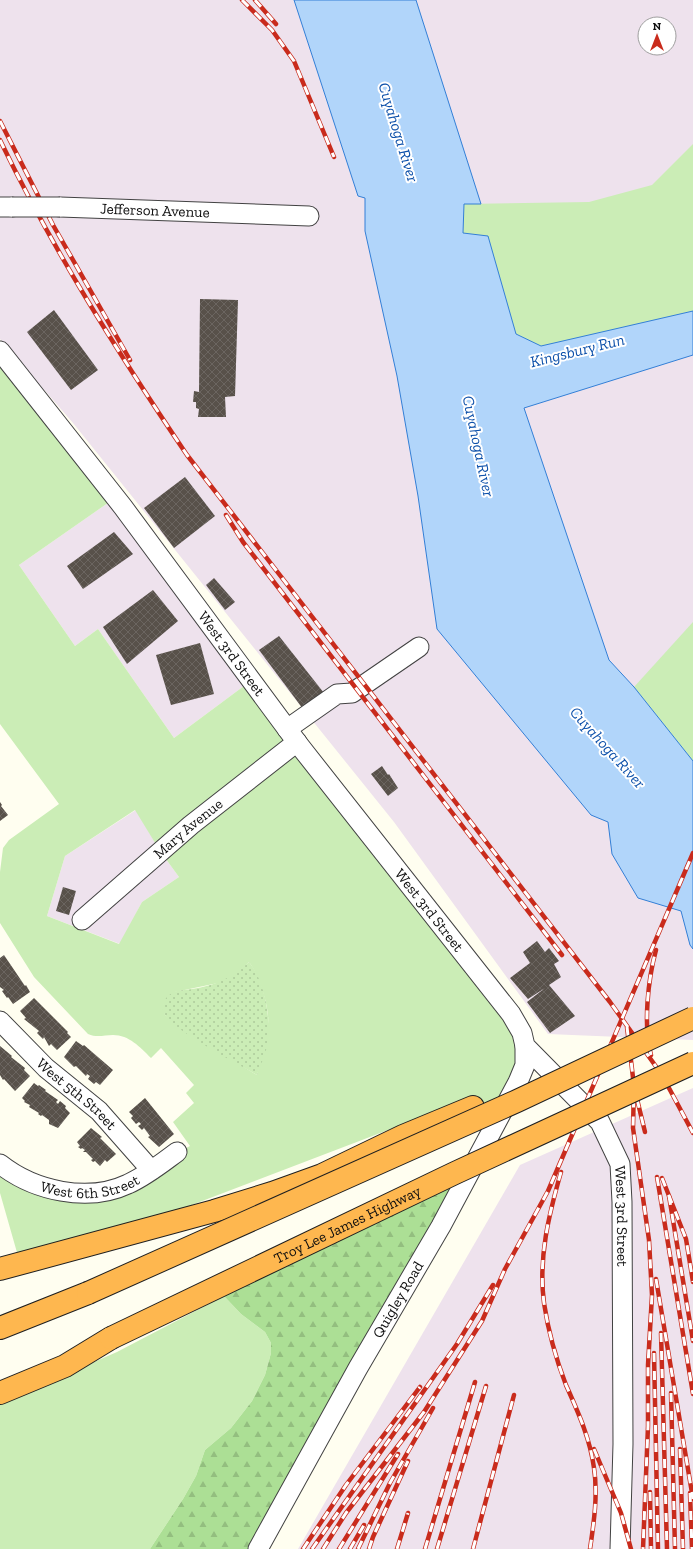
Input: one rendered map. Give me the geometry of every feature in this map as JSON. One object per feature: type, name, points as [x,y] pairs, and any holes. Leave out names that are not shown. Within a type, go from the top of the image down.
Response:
[{"type":"highway","points":[[0,1328],[88,1293],[517,1101],[693,1018]]},
{"type":"highway","name":"Troy Lee James Highway","points":[[0,1381],[111,1338],[454,1173],[693,1063]]},
{"type":"highway","points":[[0,1269],[214,1211],[272,1193],[322,1175],[403,1136],[473,1107],[517,1101]]},
{"type":"highway","points":[[0,1393],[65,1366],[111,1338]]},
{"type":"street","name":"Jefferson Avenue","points":[[6,207],[60,207],[309,216]]},
{"type":"street","name":"West 3rd Street","points":[[0,351],[123,507],[292,735],[511,1014],[522,1033],[526,1046],[600,1122],[620,1164],[622,1202],[624,1444],[620,1549]]},
{"type":"street","name":"Mary Avenue","points":[[82,920],[337,694],[352,693],[419,647]]},
{"type":"street","name":"West 5th Street","points":[[0,1021],[46,1068],[99,1110],[151,1170]]},
{"type":"street","name":"Quigley Road","points":[[258,1549],[358,1368],[441,1226],[518,1082],[525,1065],[526,1046]]},
{"type":"street","name":"West 6th Street","points":[[0,1164],[7,1170],[44,1188],[78,1193],[102,1191],[128,1184],[177,1152]]},
{"type":"shaded area","points":[[0,0],[693,0],[693,1040],[548,1034],[394,822],[73,423],[0,339]]},
{"type":"shaded area","points":[[115,498],[252,680],[174,738],[98,629],[75,646],[19,565]]},
{"type":"shaded area","points":[[136,810],[160,851],[179,877],[142,902],[120,944],[47,916],[65,856]]},
{"type":"shaded area","points":[[693,1088],[693,1549],[298,1549],[520,1165]]},
{"type":"green space","points":[[693,144],[693,311],[541,347],[516,334],[488,237],[463,233],[464,204],[589,202],[652,185]]},
{"type":"green space","points":[[0,351],[115,498],[19,565],[75,646],[98,629],[174,738],[252,680],[511,1014],[525,1065],[498,1099],[396,1127],[168,1214],[20,1263],[0,1193],[0,1164],[7,1170],[103,1191],[190,1146],[173,1122],[194,1103],[186,1093],[194,1085],[161,1048],[151,1058],[134,1042],[124,1037],[113,1035],[94,1036],[88,1034],[34,977],[0,923],[0,872],[3,848],[9,840],[59,804],[0,724]],"holes":[[[135,810],[160,851],[179,877],[142,902],[119,944],[47,916],[65,856]],[[249,962],[263,992],[268,1017],[264,1050],[257,1075],[181,1029],[165,1015],[163,1005],[175,992],[218,983],[234,976]]]},
{"type":"green space","points":[[693,622],[693,761],[634,687]]},
{"type":"green space","points":[[249,962],[255,970],[263,991],[269,1025],[267,1046],[257,1075],[194,1039],[171,1022],[163,1011],[163,1004],[165,1000],[173,992],[216,983],[229,977]]},
{"type":"green space","points":[[468,1175],[258,1549],[150,1549],[183,1499],[196,1476],[205,1450],[231,1428],[252,1401],[265,1375],[271,1353],[271,1343],[265,1332],[241,1314],[224,1296]]},
{"type":"green space","points":[[224,1296],[241,1314],[265,1332],[271,1343],[271,1353],[265,1375],[252,1401],[231,1428],[205,1450],[196,1476],[183,1499],[150,1549],[0,1549],[0,1403],[117,1352]]},
{"type":"water","points":[[294,0],[416,0],[481,204],[464,204],[463,233],[488,236],[516,334],[541,346],[693,311],[693,355],[524,408],[609,660],[634,687],[693,761],[693,949],[690,945],[681,911],[638,898],[612,854],[608,822],[591,815],[437,629],[418,496],[397,376],[365,231],[365,198],[358,196]]},
{"type":"building","points":[[200,299],[238,300],[235,396],[225,397],[226,417],[198,417],[199,409],[196,408],[196,402],[193,402],[194,391],[199,392]]},
{"type":"building","points":[[54,310],[98,370],[71,390],[27,332]]},
{"type":"building","points":[[185,477],[215,516],[174,548],[144,508]]},
{"type":"building","points":[[114,532],[133,554],[83,589],[67,566]]},
{"type":"building","points":[[214,578],[235,602],[225,610],[206,585]]},
{"type":"building","points":[[153,590],[178,621],[127,664],[103,627]]},
{"type":"building","points":[[279,636],[324,693],[303,709],[259,650]]},
{"type":"building","points":[[200,643],[214,694],[171,705],[156,655]]},
{"type":"building","points":[[382,766],[398,788],[388,796],[371,774]]},
{"type":"building","points":[[0,802],[2,805],[1,806],[8,815],[0,821]]},
{"type":"building","points":[[63,887],[76,891],[69,915],[56,911]]},
{"type":"building","points":[[537,941],[545,952],[549,948],[559,961],[554,964],[561,977],[549,985],[575,1016],[550,1033],[527,1002],[545,988],[528,999],[510,978],[530,963],[523,952]]},
{"type":"building","points":[[4,955],[30,992],[13,1004],[2,991],[4,990],[0,987],[0,958]]},
{"type":"building","points":[[34,998],[68,1032],[67,1033],[71,1037],[57,1050],[51,1044],[49,1046],[44,1037],[43,1039],[37,1033],[39,1031],[24,1019],[26,1018],[20,1011]]},
{"type":"building","points":[[76,1041],[83,1046],[84,1045],[113,1070],[100,1085],[96,1082],[94,1084],[88,1079],[90,1076],[87,1074],[86,1076],[64,1057]]},
{"type":"building","points":[[0,1046],[25,1068],[24,1070],[30,1076],[15,1091],[4,1079],[3,1080],[0,1075]]},
{"type":"building","points":[[34,1083],[38,1086],[39,1085],[58,1100],[56,1102],[58,1104],[60,1101],[66,1106],[65,1108],[70,1113],[58,1128],[49,1124],[49,1120],[38,1114],[39,1113],[29,1107],[30,1105],[24,1102],[25,1101],[22,1098]]},
{"type":"building","points":[[145,1098],[174,1134],[159,1147],[148,1137],[150,1136],[144,1128],[142,1130],[138,1126],[141,1124],[139,1122],[136,1124],[131,1118],[133,1116],[129,1112]]},
{"type":"building","points":[[91,1128],[102,1137],[100,1138],[116,1154],[107,1162],[105,1160],[100,1166],[95,1161],[93,1162],[91,1160],[93,1159],[86,1152],[83,1152],[85,1150],[78,1147],[80,1146],[77,1142]]},
{"type":"railway","points":[[242,0],[272,30],[294,61],[334,157]]},
{"type":"railway","points":[[255,0],[276,24]]},
{"type":"railway","points":[[0,121],[53,225],[130,360]]},
{"type":"railway","points":[[0,140],[20,181],[64,261],[111,340],[187,455],[610,1002],[662,1075],[693,1133]]},
{"type":"railway","points":[[226,515],[243,542],[562,955]]},
{"type":"railway","points":[[323,1549],[346,1513],[424,1412],[482,1321],[505,1269],[548,1191],[693,853]]},
{"type":"railway","points":[[651,1055],[647,1030],[647,1017],[649,988],[656,950]]},
{"type":"railway","points":[[627,1027],[634,1086],[633,1128],[649,1240],[652,1295],[648,1365],[648,1426],[643,1549]]},
{"type":"railway","points":[[637,1099],[645,1132]]},
{"type":"railway","points":[[561,1172],[552,1204],[546,1236],[542,1269],[544,1303],[556,1355],[590,1446],[595,1478],[596,1498],[590,1549]]},
{"type":"railway","points":[[657,1177],[693,1394]]},
{"type":"railway","points":[[662,1178],[686,1239],[693,1282]]},
{"type":"railway","points":[[669,1196],[693,1341]]},
{"type":"railway","points":[[656,1279],[693,1499]]},
{"type":"railway","points":[[312,1549],[457,1344],[493,1285]]},
{"type":"railway","points":[[661,1333],[667,1549]]},
{"type":"railway","points":[[654,1353],[658,1549]]},
{"type":"railway","points":[[425,1549],[475,1382]]},
{"type":"railway","points":[[437,1549],[486,1386]]},
{"type":"railway","points":[[303,1549],[346,1485],[420,1387]]},
{"type":"railway","points":[[671,1393],[675,1549]]},
{"type":"railway","points":[[473,1549],[514,1395]]},
{"type":"railway","points":[[358,1549],[390,1483],[433,1408]]},
{"type":"railway","points":[[594,1449],[621,1513],[631,1549]]},
{"type":"railway","points":[[680,1449],[683,1549]]},
{"type":"railway","points":[[339,1549],[398,1454]]},
{"type":"railway","points":[[369,1549],[373,1537],[408,1461]]},
{"type":"railway","points":[[650,1492],[651,1549]]},
{"type":"railway","points":[[690,1493],[692,1549]]},
{"type":"railway","points":[[397,1549],[408,1513]]},
{"type":"railway","points":[[350,1549],[364,1525]]},
{"type":"water label","name":"Cuyahoga River","points":[[399,132]]},
{"type":"water label","name":"Kingsbury Run","points":[[577,350]]},
{"type":"water label","name":"Cuyahoga River","points":[[479,446]]},
{"type":"water label","name":"Cuyahoga River","points":[[608,747]]}]
